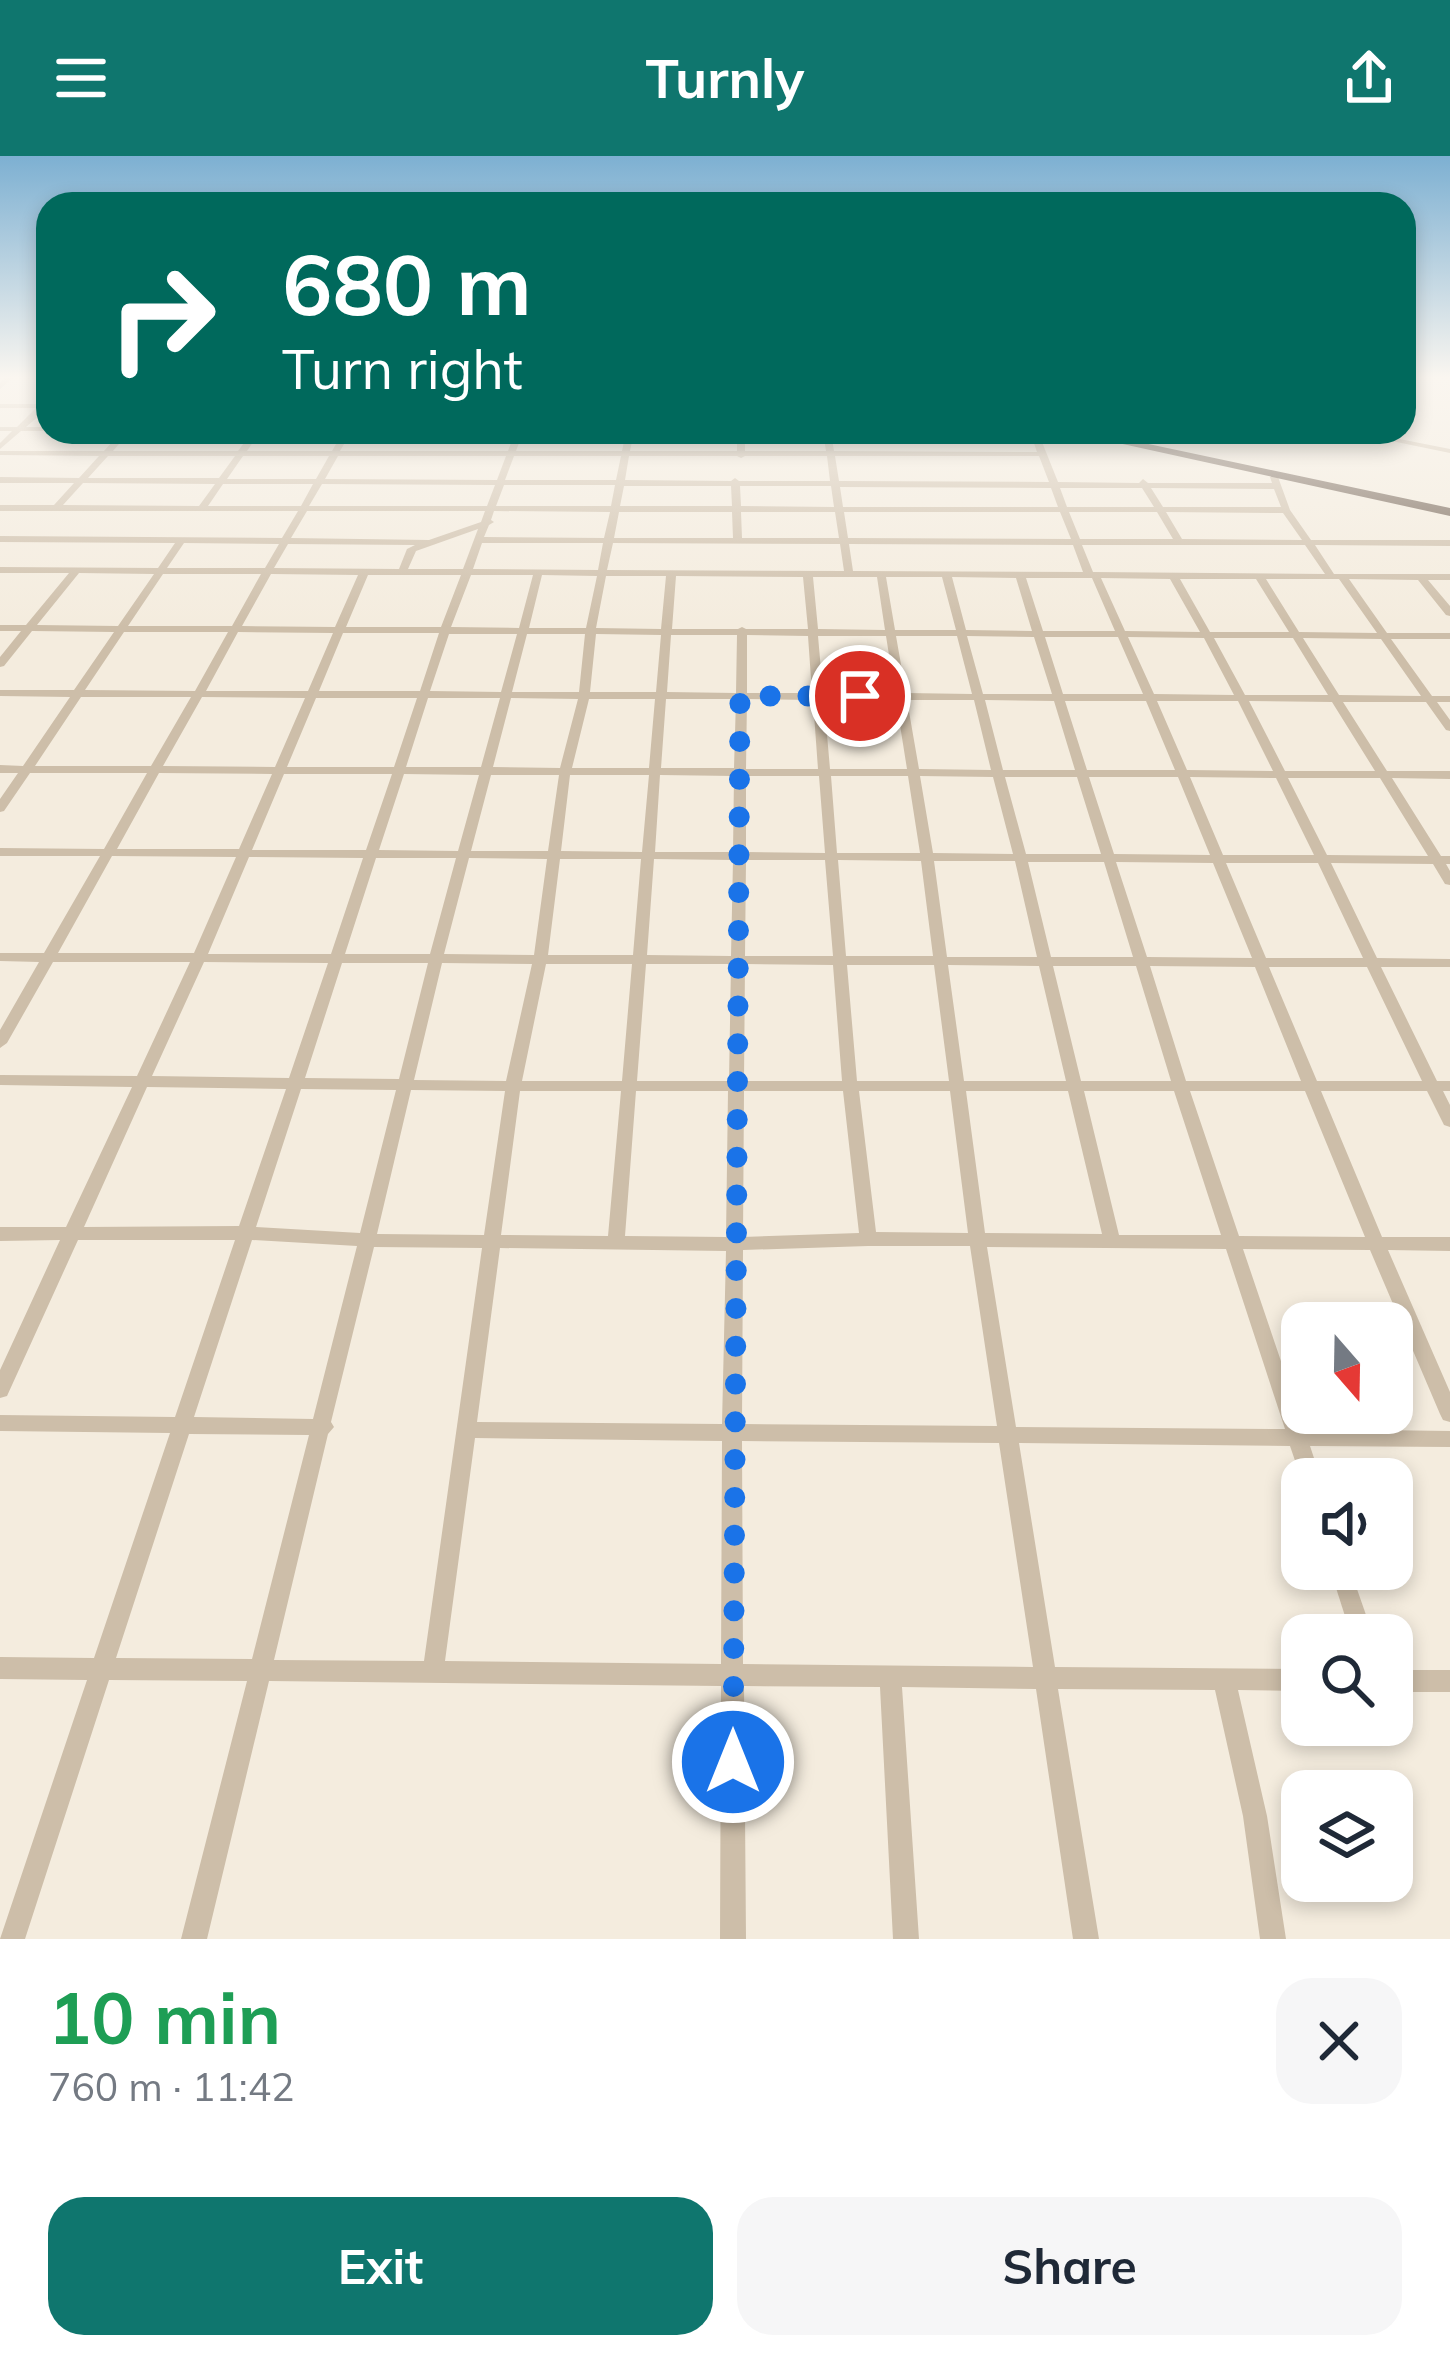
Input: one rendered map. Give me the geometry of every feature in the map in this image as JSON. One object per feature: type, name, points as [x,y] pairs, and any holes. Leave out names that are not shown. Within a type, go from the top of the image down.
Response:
[{"type":"highway","points":[[1192,460],[1450,512]]},
{"type":"street","points":[[56,508],[99,460]]},
{"type":"street","points":[[201,509],[236,460]]},
{"type":"street","points":[[0,1043],[331,460]]},
{"type":"street","points":[[12,1939],[445,631],[491,516],[507,460]]},
{"type":"street","points":[[434,1672],[513,1086],[540,959],[565,771],[584,695],[591,629],[625,460]]},
{"type":"street","points":[[719,460],[720,482]]},
{"type":"street","points":[[831,460],[849,574]]},
{"type":"street","points":[[902,460],[908,482]]},
{"type":"street","points":[[1042,460],[1220,859],[1373,1244],[1450,1414]]},
{"type":"street","points":[[0,480],[1275,480],[1286,510],[1388,636],[1450,728]]},
{"type":"street","points":[[735,481],[737,540]]},
{"type":"street","points":[[952,482],[964,510]]},
{"type":"street","points":[[1143,482],[1180,543]]},
{"type":"street","points":[[0,508],[491,516],[616,511],[1286,510]]},
{"type":"street","points":[[129,539],[150,509]]},
{"type":"street","points":[[402,573],[412,549],[491,516]]},
{"type":"street","points":[[0,538],[427,542]]},
{"type":"street","points":[[0,571],[30,539]]},
{"type":"street","points":[[0,808],[182,539]]},
{"type":"street","points":[[482,540],[1450,543]]},
{"type":"street","points":[[716,540],[716,574]]},
{"type":"street","points":[[1230,543],[1443,860],[1450,881]]},
{"type":"street","points":[[1436,543],[1450,558]]},
{"type":"street","points":[[0,571],[1450,577]]},
{"type":"street","points":[[0,664],[76,571]]},
{"type":"street","points":[[0,1390],[199,958],[364,572]]},
{"type":"street","points":[[808,573],[850,1084],[868,1239]]},
{"type":"street","points":[[194,1939],[436,958],[538,574]]},
{"type":"street","points":[[616,1241],[670,574]]},
{"type":"street","points":[[880,574],[927,856],[978,1242],[1086,1939]]},
{"type":"street","points":[[946,574],[1046,961],[1112,1242]]},
{"type":"street","points":[[1021,575],[1180,1085],[1304,1458]]},
{"type":"street","points":[[1173,575],[1243,698],[1368,963],[1441,1086],[1450,1121]]},
{"type":"street","points":[[1421,577],[1450,613]]},
{"type":"street","points":[[0,628],[1450,637]]},
{"type":"street","points":[[733,1939],[732,1432],[742,630]]},
{"type":"street","points":[[0,693],[1450,699]]},
{"type":"street","points":[[0,769],[1450,775]]},
{"type":"street","points":[[0,852],[1443,860]]},
{"type":"street","points":[[0,957],[1450,963]]},
{"type":"street","points":[[0,1080],[513,1086],[1441,1086]]},
{"type":"street","points":[[0,1234],[246,1233],[368,1240],[736,1244],[868,1239],[1450,1244]]},
{"type":"street","points":[[0,1424],[324,1427]]},
{"type":"street","points":[[467,1430],[1450,1439]]},
{"type":"street","points":[[0,1668],[1281,1680]]},
{"type":"street","points":[[890,1676],[906,1939]]},
{"type":"street","points":[[1224,1679],[1255,1816],[1273,1939]]},
{"type":"street","points":[[1413,1681],[1450,1681]]},
{"type":"route","points":[[733,1762],[740,696],[860,696]]}]
